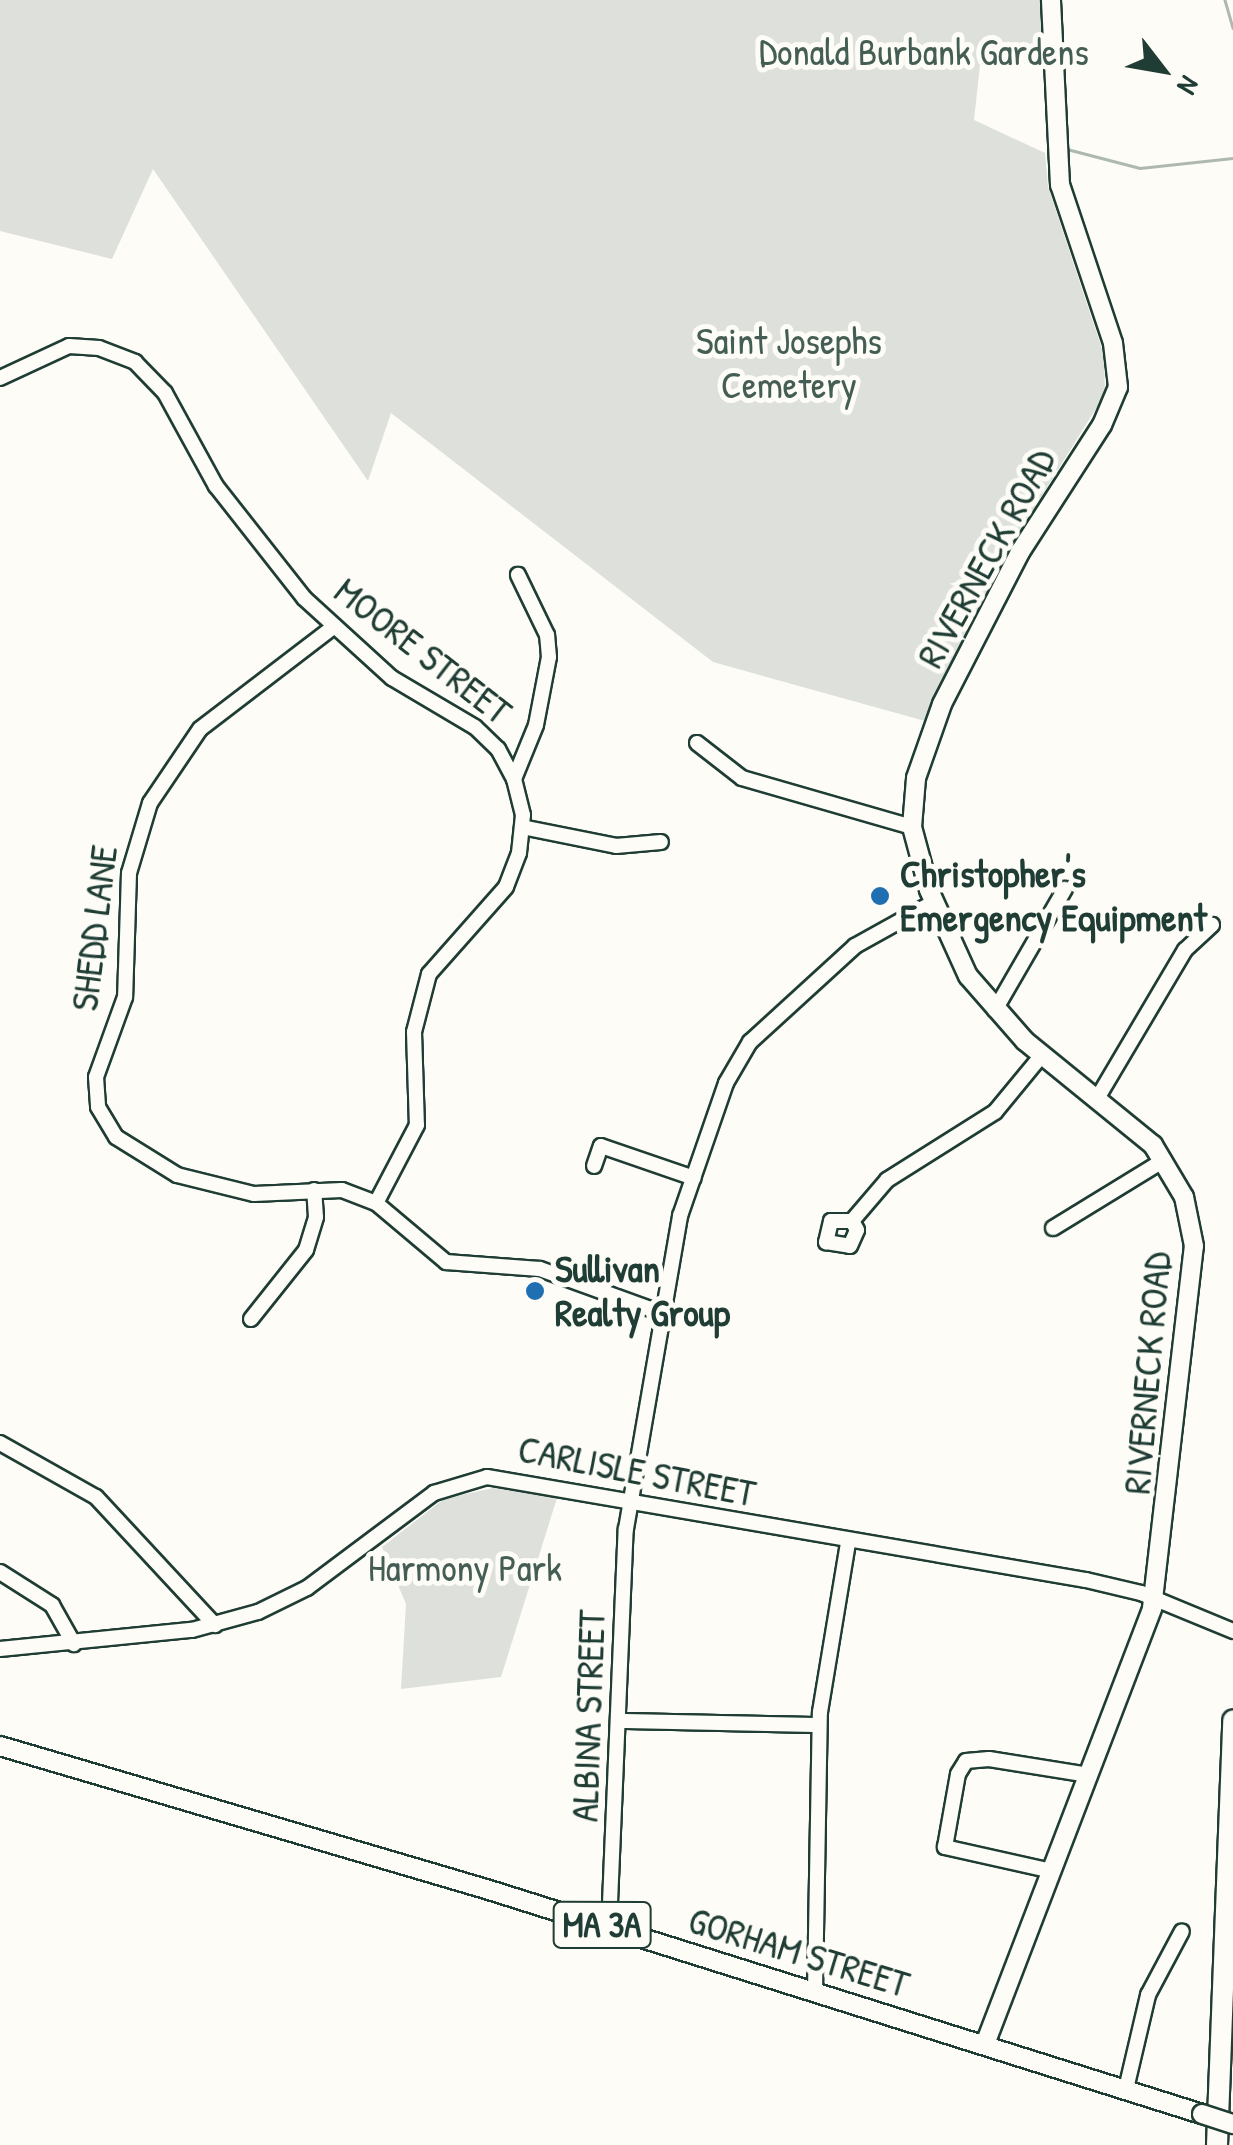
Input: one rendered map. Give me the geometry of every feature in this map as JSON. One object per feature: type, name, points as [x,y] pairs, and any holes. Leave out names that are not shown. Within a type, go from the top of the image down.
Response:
[{"type":"highway","points":[[1217,2145],[1233,1720]]},
{"type":"main road","name":"RIVERNECK ROAD","points":[[985,2044],[1154,1598],[1194,1246],[1184,1198],[1164,1160],[1098,1097],[1042,1055],[995,1010],[968,976],[934,902],[912,827],[916,778],[942,704],[1020,552],[1102,426],[1118,387],[1114,344],[1060,184],[1051,0]]},
{"type":"main road","name":"GORHAM STREET","points":[[0,1746],[815,1991],[1233,2124]]},
{"type":"street","name":"MOORE STREET","points":[[0,378],[69,346],[99,348],[135,362],[166,393],[216,486],[260,546],[332,628],[392,678],[474,727],[514,779],[522,827],[506,888],[429,974],[414,1032],[417,1125],[376,1203]]},
{"type":"street","points":[[514,779],[536,725],[549,657],[547,635],[518,575]]},
{"type":"street","name":"SHEDD LANE","points":[[332,628],[200,730],[150,802],[129,874],[125,997],[96,1077],[98,1107],[116,1137],[142,1158],[211,1186],[254,1194],[342,1190],[376,1203],[446,1262],[540,1270],[664,1314]]},
{"type":"street","points":[[697,743],[742,778],[912,827]]},
{"type":"street","points":[[522,827],[616,846],[660,842]]},
{"type":"street","points":[[995,1010],[1065,889]]},
{"type":"street","name":"ALBINA STREET","points":[[609,1928],[631,1505],[674,1240],[731,1073],[758,1033],[855,946],[934,902]]},
{"type":"street","points":[[1098,1097],[1186,950],[1212,925]]},
{"type":"street","points":[[852,1221],[899,1170],[995,1112],[1042,1055]]},
{"type":"street","points":[[594,1166],[601,1146],[694,1178]]},
{"type":"street","points":[[1052,1228],[1164,1160]]},
{"type":"street","points":[[251,1319],[306,1250],[316,1217],[314,1190]]},
{"type":"street","points":[[0,1443],[96,1497],[215,1625]]},
{"type":"street","name":"CARLISLE STREET","points":[[0,1649],[74,1644],[215,1625],[306,1588],[422,1500],[461,1482],[516,1479],[631,1505],[1068,1576],[1154,1598],[1226,1628]]},
{"type":"street","points":[[815,1991],[819,1726],[848,1542]]},
{"type":"street","points":[[0,1572],[52,1605],[74,1644]]},
{"type":"street","points":[[621,1721],[819,1726]]},
{"type":"street","points":[[1052,1870],[944,1847],[958,1774],[966,1761],[989,1759],[1090,1775]]},
{"type":"street","points":[[1126,2088],[1148,1995],[1182,1931]]},
{"type":"green space","name":"Saint Josephs Cemetery","points":[[0,0],[1041,0],[1042,67],[981,55],[974,120],[1045,153],[1048,187],[1104,355],[1105,394],[1026,521],[925,721],[713,662],[391,413],[368,481],[153,169],[112,259],[0,231]]},
{"type":"green space","name":"Harmony Park","points":[[493,1488],[557,1498],[501,1677],[401,1689],[406,1604],[382,1547],[444,1499]]},
{"type":"waterway","points":[[1225,0],[1233,28]]},
{"type":"waterway","points":[[1067,149],[1140,168],[1233,158]]},
{"type":"place","name":"Christopher's Emergency Equipment","points":[[880,896]]},
{"type":"place","name":"Sullivan Realty Group","points":[[535,1291]]},
{"type":"park label","name":"Donald Burbank Gardens","points":[[924,52]]}]
